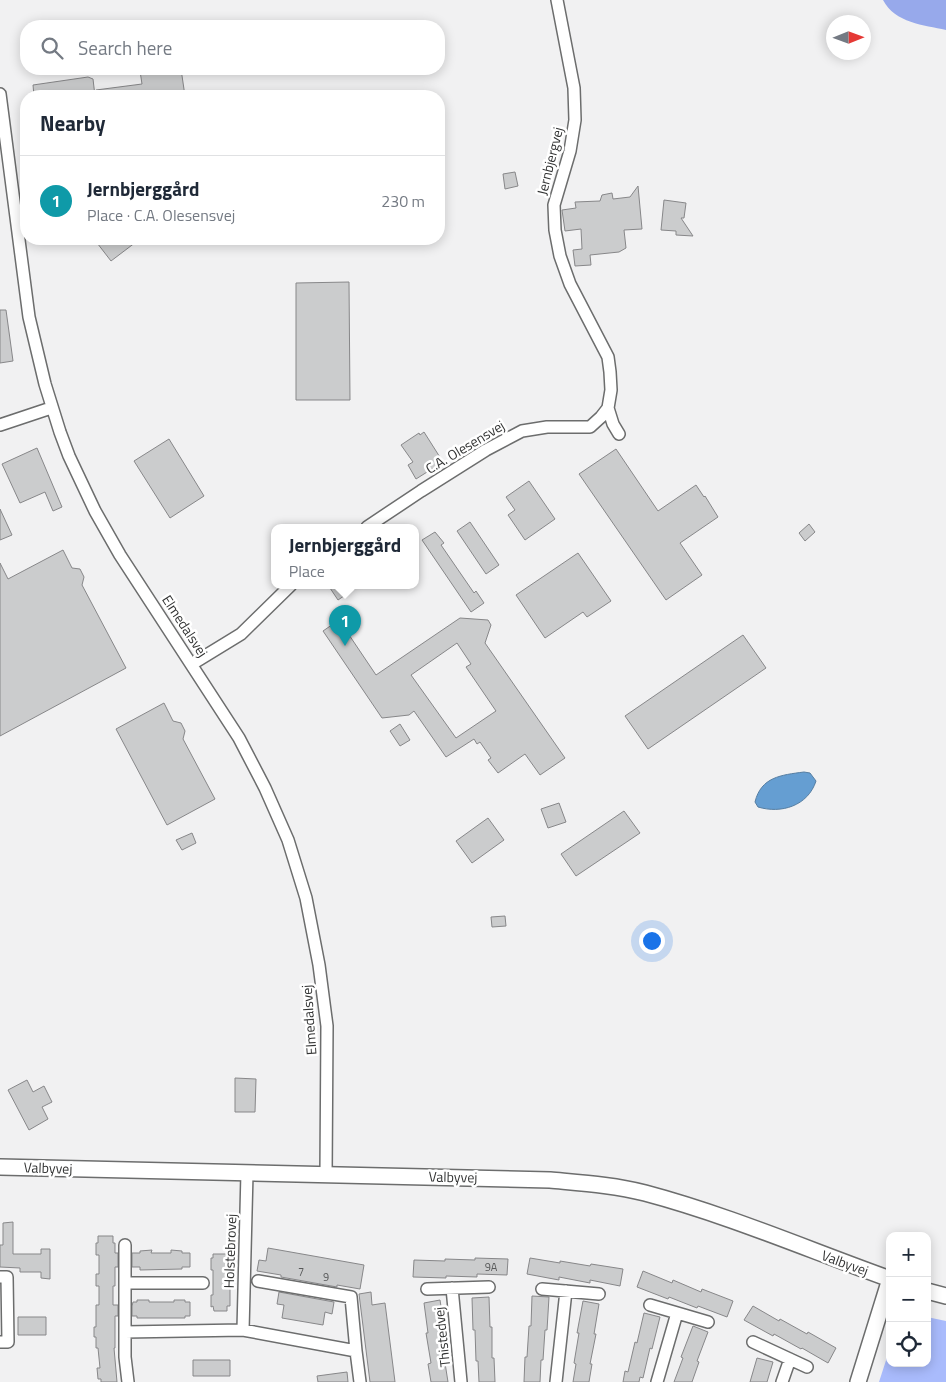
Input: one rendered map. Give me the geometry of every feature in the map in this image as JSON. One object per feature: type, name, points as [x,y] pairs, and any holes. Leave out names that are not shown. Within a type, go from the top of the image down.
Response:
[{"type":"street","name":"Jernbjergvej","points":[[557,0],[574,88],[576,120],[570,151],[554,205],[555,230],[560,256],[570,284],[608,357],[611,390],[608,408],[613,424],[619,434]]},
{"type":"street","name":"Elmedalsvej","points":[[0,94],[29,318],[51,408],[69,456],[95,511],[120,555],[239,738],[265,788],[288,840],[306,898],[320,965],[327,1026],[326,1175]]},
{"type":"street","points":[[0,425],[51,408]]},
{"type":"street","name":"C.A. Olesensvej","points":[[372,524],[421,491],[522,431],[547,427],[590,427],[608,408]]},
{"type":"street","points":[[192,664],[241,634],[287,589]]},
{"type":"street","name":"Valbyvej","points":[[0,1166],[550,1180],[602,1185],[643,1193],[702,1210],[886,1278]]},
{"type":"street","name":"Holstebrovej","points":[[242,1330],[247,1173]]},
{"type":"street","points":[[125,1245],[125,1332],[128,1382]]},
{"type":"street","points":[[0,1277],[7,1277],[8,1342],[0,1342]]},
{"type":"street","name":"Holstebrovej","points":[[258,1281],[351,1297],[360,1382]]},
{"type":"street","name":"Holstebrovej","points":[[125,1283],[203,1283]]},
{"type":"street","name":"Thistedvej","points":[[452,1288],[461,1382]]},
{"type":"street","name":"Thistedvej","points":[[427,1289],[489,1288]]},
{"type":"street","points":[[542,1289],[599,1294]]},
{"type":"street","points":[[556,1382],[566,1291]]},
{"type":"street","points":[[858,1382],[886,1292]]},
{"type":"street","points":[[931,1292],[946,1296]]},
{"type":"street","points":[[650,1304],[708,1322]]},
{"type":"street","points":[[657,1382],[677,1313]]},
{"type":"street","points":[[125,1332],[242,1330],[356,1351]]},
{"type":"street","points":[[753,1342],[807,1367]]},
{"type":"street","points":[[782,1382],[790,1359]]},
{"type":"shaded area","points":[[883,0],[946,0],[946,30],[902,18],[888,8]]},
{"type":"shaded area","points":[[810,773],[816,781],[807,797],[793,806],[784,808],[767,809],[758,807],[755,802],[762,787],[767,782],[787,774]]},
{"type":"shaded area","points":[[931,1318],[946,1321],[946,1382],[879,1382],[886,1360],[886,1367],[931,1367]]},
{"type":"building","points":[[141,75],[182,75],[184,90],[96,90],[142,84]]},
{"type":"building","points":[[88,77],[93,79],[94,90],[33,90],[33,85]]},
{"type":"building","points":[[515,172],[518,186],[505,189],[503,174]]},
{"type":"building","points":[[638,186],[642,229],[624,230],[626,248],[619,252],[590,255],[591,265],[575,266],[573,250],[582,249],[581,229],[565,231],[562,210],[576,208],[575,202],[600,201],[602,195],[612,193],[613,199],[630,197]]},
{"type":"building","points":[[664,200],[686,203],[684,218],[681,218],[693,236],[676,235],[676,231],[661,230]]},
{"type":"building","points":[[99,245],[132,245],[111,261]]},
{"type":"building","points":[[349,282],[350,400],[296,400],[296,283]]},
{"type":"building","points":[[0,310],[6,310],[13,361],[0,363]]},
{"type":"building","points":[[424,432],[443,462],[416,479],[408,465],[413,462],[401,445],[419,433],[420,435]]},
{"type":"building","points":[[169,439],[204,496],[170,518],[134,461]]},
{"type":"building","points":[[37,448],[62,507],[53,511],[45,492],[20,503],[2,464]]},
{"type":"building","points":[[616,449],[658,511],[696,485],[718,517],[680,543],[702,575],[666,600],[579,474]]},
{"type":"building","points":[[529,481],[555,519],[525,540],[508,515],[515,510],[506,497]]},
{"type":"building","points":[[0,509],[12,535],[0,540]]},
{"type":"building","points":[[470,522],[499,565],[486,574],[457,531]]},
{"type":"building","points":[[809,524],[815,532],[805,541],[799,533]]},
{"type":"building","points":[[435,532],[444,543],[441,545],[474,593],[476,591],[484,603],[471,612],[422,540]]},
{"type":"building","points":[[63,550],[72,568],[80,569],[84,577],[82,585],[126,668],[0,736],[0,563],[8,579]]},
{"type":"building","points":[[578,553],[611,601],[587,617],[583,612],[545,638],[516,595]]},
{"type":"building","points":[[331,589],[354,589],[338,600]]},
{"type":"building","points":[[460,618],[488,620],[491,625],[485,643],[565,758],[540,775],[525,754],[498,773],[488,760],[491,758],[480,742],[477,744],[474,739],[446,757],[414,711],[409,715],[382,718],[323,631],[339,620],[376,675]],"holes":[[[457,643],[471,664],[466,667],[496,711],[456,738],[411,675]]]},
{"type":"building","points":[[743,635],[766,668],[648,749],[625,716]]},
{"type":"building","points":[[164,703],[173,721],[181,723],[185,731],[183,739],[215,799],[167,825],[116,729]]},
{"type":"building","points":[[400,724],[410,740],[400,746],[390,731]]},
{"type":"building","points":[[559,803],[566,822],[548,828],[541,809]]},
{"type":"building","points":[[624,811],[640,833],[576,876],[561,854]]},
{"type":"building","points":[[488,818],[504,840],[472,863],[456,841]]},
{"type":"building","points":[[192,833],[196,843],[182,850],[176,840]]},
{"type":"building","points":[[505,916],[506,926],[492,927],[491,917]]},
{"type":"building","points":[[235,1078],[256,1079],[255,1112],[235,1112]]},
{"type":"building","points":[[27,1080],[33,1092],[44,1086],[52,1102],[42,1107],[48,1119],[29,1130],[8,1090]]},
{"type":"building","points":[[13,1222],[13,1254],[41,1254],[41,1249],[50,1249],[50,1279],[41,1278],[41,1272],[20,1272],[20,1268],[0,1267],[3,1223]]},
{"type":"building","points":[[98,1236],[113,1236],[115,1253],[118,1253],[118,1267],[115,1267],[115,1286],[113,1286],[113,1305],[118,1305],[118,1316],[115,1316],[114,1348],[117,1382],[101,1382],[101,1379],[98,1379],[97,1368],[100,1368],[94,1327],[96,1327],[96,1305],[99,1305],[99,1286],[96,1286],[96,1274],[99,1274],[99,1255],[96,1255]]},
{"type":"building","points":[[268,1248],[364,1265],[360,1289],[337,1285],[337,1287],[257,1271],[259,1260],[266,1261]]},
{"type":"building","points":[[152,1250],[151,1253],[171,1253],[171,1250],[190,1253],[190,1267],[182,1267],[182,1269],[140,1270],[140,1267],[132,1267],[132,1253]]},
{"type":"building","points":[[213,1254],[227,1254],[227,1258],[230,1258],[230,1306],[227,1306],[227,1311],[214,1311],[213,1306],[211,1307],[213,1270],[211,1270],[211,1258],[213,1258]]},
{"type":"building","points":[[475,1258],[508,1259],[507,1275],[477,1274],[477,1277],[446,1276],[446,1278],[413,1277],[414,1260],[445,1261],[445,1259],[475,1260]]},
{"type":"building","points":[[530,1258],[623,1269],[620,1286],[590,1280],[590,1283],[559,1277],[559,1280],[527,1274]]},
{"type":"building","points":[[643,1271],[672,1283],[673,1280],[701,1292],[702,1289],[733,1301],[727,1317],[669,1297],[668,1299],[637,1287]]},
{"type":"building","points":[[279,1292],[334,1302],[332,1314],[325,1312],[323,1325],[282,1318],[284,1305],[277,1304]]},
{"type":"building","points":[[371,1292],[372,1305],[385,1303],[395,1382],[370,1382],[359,1294]]},
{"type":"building","points":[[532,1296],[549,1297],[547,1330],[545,1330],[540,1382],[524,1382],[525,1357],[527,1357],[529,1326],[531,1326]]},
{"type":"building","points":[[489,1297],[495,1382],[479,1382],[475,1330],[473,1330],[472,1298]]},
{"type":"building","points":[[137,1300],[174,1302],[174,1300],[185,1300],[185,1302],[190,1302],[190,1316],[185,1316],[185,1318],[137,1318],[137,1316],[132,1316],[132,1306],[133,1302],[137,1302]]},
{"type":"building","points":[[440,1300],[445,1332],[442,1333],[448,1382],[431,1382],[428,1364],[431,1363],[424,1303]]},
{"type":"building","points":[[583,1301],[599,1304],[594,1334],[596,1334],[590,1364],[592,1364],[589,1382],[573,1382],[579,1333],[577,1333]]},
{"type":"building","points":[[753,1306],[779,1321],[780,1319],[807,1334],[808,1332],[836,1348],[828,1363],[802,1348],[774,1334],[773,1336],[744,1320]]},
{"type":"building","points":[[644,1313],[660,1317],[652,1349],[650,1348],[643,1378],[640,1377],[639,1382],[623,1382],[625,1371],[628,1372],[635,1342],[637,1343]]},
{"type":"building","points":[[18,1317],[46,1317],[46,1335],[18,1335]]},
{"type":"building","points":[[693,1326],[708,1332],[697,1361],[699,1362],[692,1382],[674,1382],[683,1358],[681,1357]]},
{"type":"building","points":[[757,1358],[773,1362],[767,1382],[750,1382]]},
{"type":"building","points":[[193,1360],[230,1360],[230,1376],[193,1376]]},
{"type":"building","points":[[347,1372],[348,1382],[318,1382],[317,1376]]},
{"type":"place","name":"Jernbjerggård","points":[[345,646]]}]
